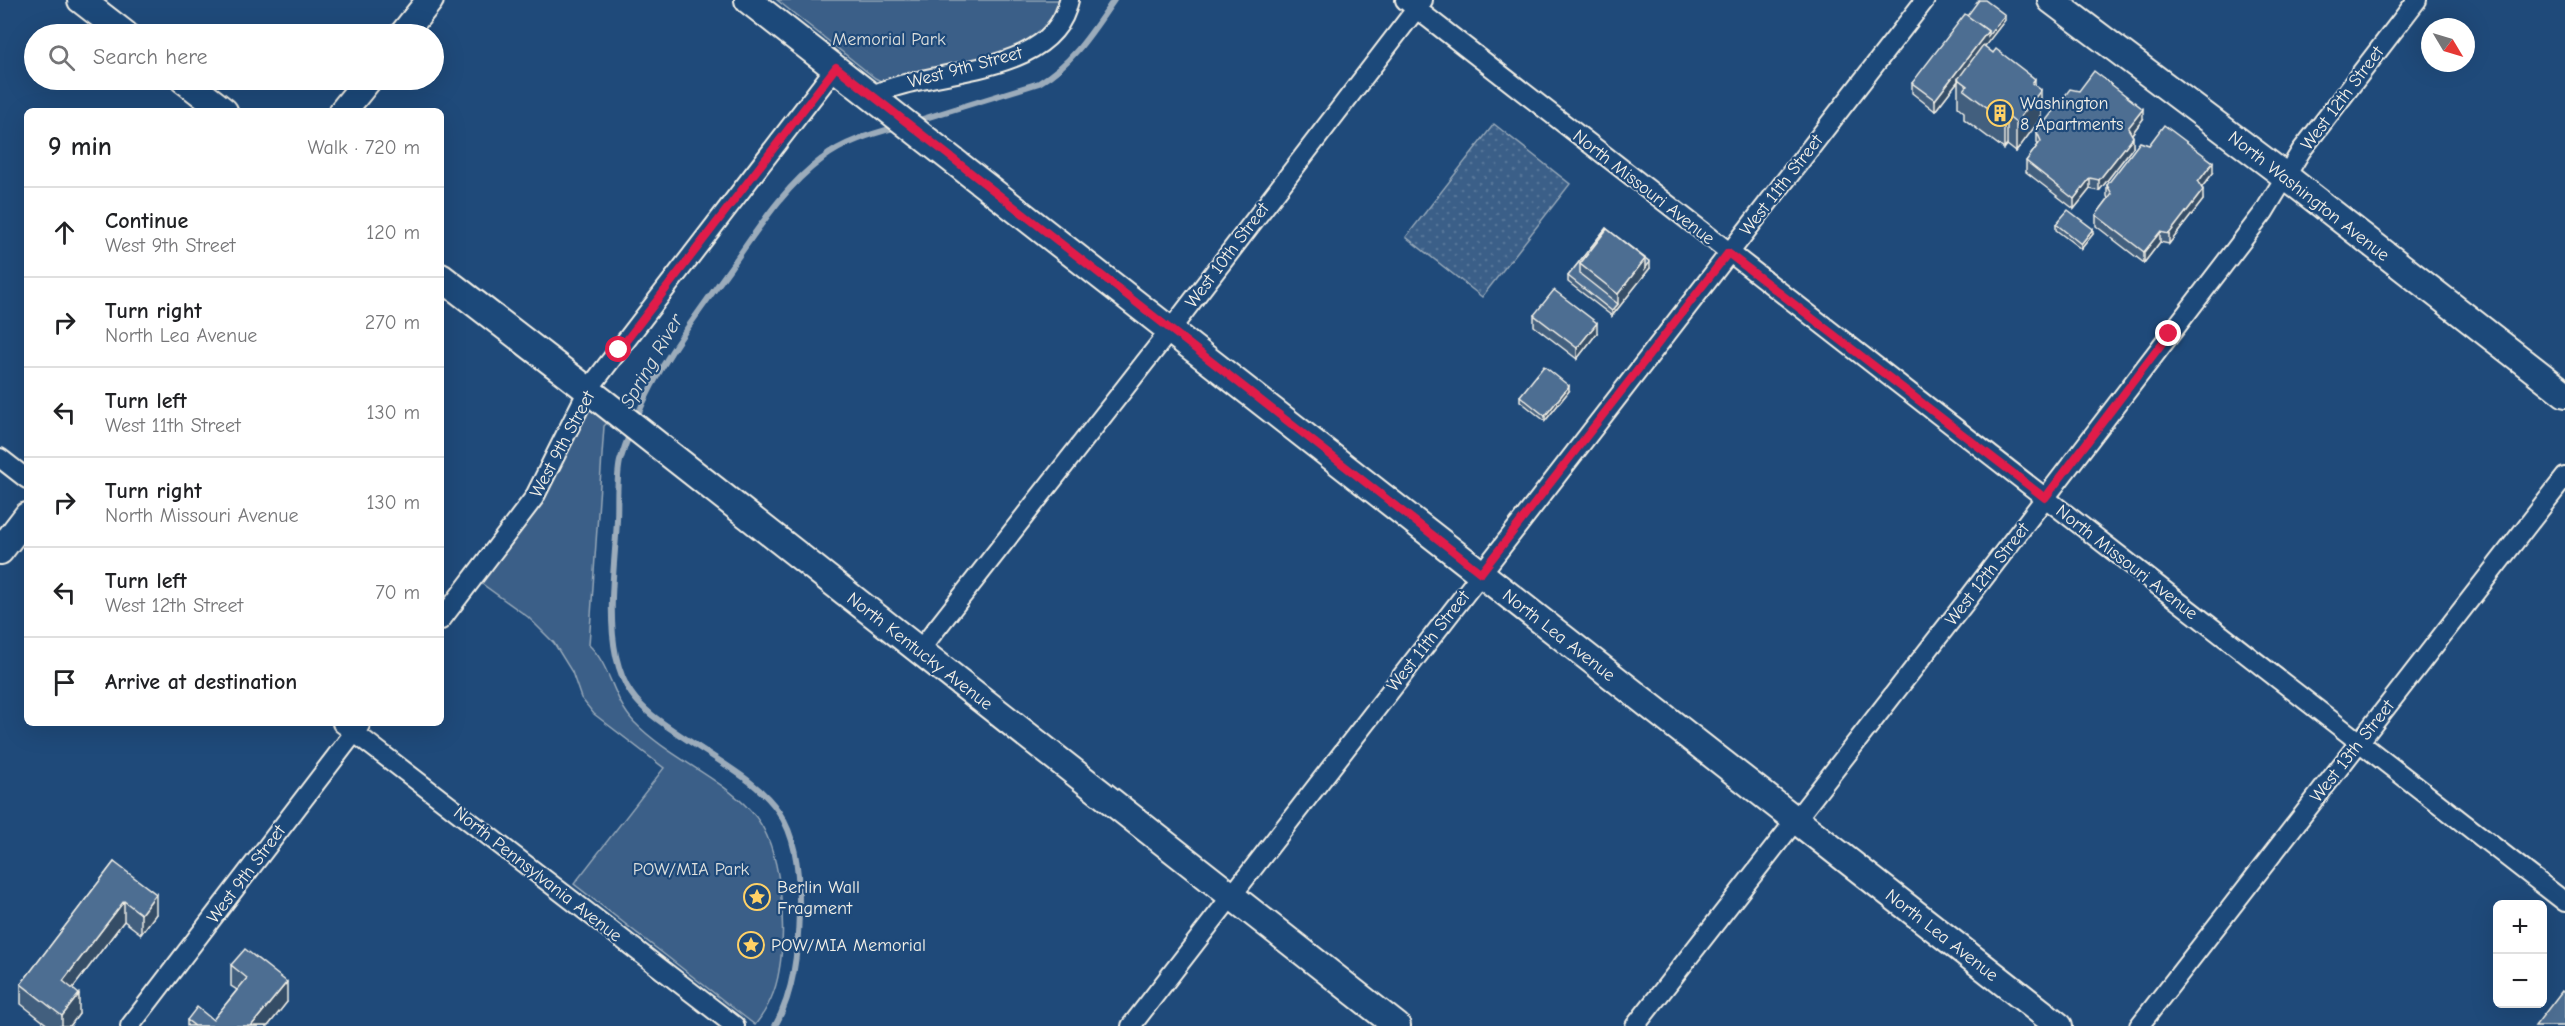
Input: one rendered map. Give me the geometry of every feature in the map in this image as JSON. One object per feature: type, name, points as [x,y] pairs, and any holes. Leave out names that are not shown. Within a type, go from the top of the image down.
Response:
[{"type":"street","points":[[81,0],[112,24]]},
{"type":"street","points":[[411,24],[430,0]]},
{"type":"street","name":"North Lea Avenue","points":[[748,0],[2059,1026]]},
{"type":"street","name":"West 9th Street","points":[[877,101],[910,81],[991,64],[1020,55],[1053,35],[1066,15],[1069,0]]},
{"type":"street","name":"West 11th Street","points":[[1131,1026],[1925,0]]},
{"type":"street","name":"North Washington Avenue","points":[[2051,0],[2285,176],[2565,394]]},
{"type":"street","name":"West 12th Street","points":[[1635,1026],[2264,212],[2313,135],[2417,0]]},
{"type":"street","name":"North Missouri Avenue","points":[[1415,3],[1728,253],[2565,902]]},
{"type":"street","name":"West 10th Street","points":[[919,651],[1171,329],[1415,3]]},
{"type":"street","name":"West 9th Street","points":[[444,616],[534,498],[588,390],[836,67]]},
{"type":"street","points":[[197,90],[220,108]]},
{"type":"street","points":[[345,108],[360,90]]},
{"type":"street","name":"North Kentucky Avenue","points":[[444,279],[617,412],[1397,1026]]},
{"type":"street","points":[[0,458],[24,477]]},
{"type":"street","name":"West 13th Street","points":[[2139,1026],[2565,477]]},
{"type":"street","points":[[0,551],[24,520]]},
{"type":"street","name":"West 9th Street","points":[[130,1026],[353,726]]},
{"type":"street","name":"North Pennsylvania Avenue","points":[[353,726],[735,1026]]},
{"type":"green space","name":"Memorial Park","points":[[777,0],[1069,0],[1037,47],[892,87],[875,78]]},
{"type":"green space","points":[[1494,124],[1570,184],[1482,297],[1406,237]]},
{"type":"green space","name":"POW/MIA Park","points":[[588,390],[617,413],[604,426],[589,645],[602,663],[621,703],[634,722],[662,746],[723,786],[737,798],[761,825],[770,843],[780,887],[781,953],[778,978],[773,992],[755,1025],[574,884],[664,768],[594,714],[581,698],[572,672],[554,643],[528,617],[474,578],[523,514]]},
{"type":"building","points":[[1979,0],[1985,0],[2005,15],[1988,36],[1988,31],[1967,16]]},
{"type":"building","points":[[1965,14],[1988,31],[1935,100],[1912,83]]},
{"type":"building","points":[[1983,45],[1993,53],[1996,49],[2035,79],[2032,83],[2041,90],[2016,123],[2007,116],[2004,120],[1964,90],[1967,86],[1958,79]]},
{"type":"building","points":[[2094,71],[2143,109],[2128,128],[2133,137],[2099,180],[2090,178],[2074,199],[2026,161],[2041,141],[2037,132],[2070,89],[2079,91]]},
{"type":"building","points":[[2164,125],[2213,162],[2198,182],[2203,190],[2169,234],[2160,232],[2144,252],[2096,215],[2112,194],[2107,185],[2140,142],[2149,145]]},
{"type":"building","points":[[2068,210],[2093,229],[2081,244],[2056,224]]},
{"type":"building","points":[[1606,228],[1650,262],[1645,269],[1645,259],[1607,229],[1580,264],[1580,274],[1618,304],[1612,311],[1568,276]]},
{"type":"building","points":[[1607,229],[1645,259],[1618,294],[1580,264]]},
{"type":"building","points":[[1554,290],[1597,323],[1577,348],[1534,315]]},
{"type":"building","points":[[1544,366],[1569,386],[1545,416],[1520,396]]},
{"type":"building","points":[[114,862],[156,894],[141,914],[124,901],[63,981],[79,994],[62,1016],[21,984]]},
{"type":"building","points":[[245,949],[287,982],[251,1026],[195,1026],[187,1020],[197,1007],[213,1020],[247,978],[231,965]]},
{"type":"building","points":[[2562,991],[2565,994],[2565,1026],[2535,1026]]},
{"type":"waterway","name":"Spring River","points":[[916,121],[1039,83],[1072,56],[1090,35],[1114,0]]},
{"type":"waterway","name":"Spring River","points":[[636,419],[645,398],[679,340],[784,195],[808,170],[830,153],[858,139],[897,127]]},
{"type":"waterway","name":"Spring River","points":[[631,431],[620,461],[618,475],[612,588],[613,639],[617,661],[631,693],[648,712],[757,788],[773,804],[785,823],[793,846],[798,875],[799,912],[796,956],[791,985],[775,1026]]},
{"type":"place","name":"Washington 8 Apartments","points":[[2000,113]]},
{"type":"place","name":"Berlin Wall Fragment","points":[[757,897]]},
{"type":"place","name":"POW/MIA Memorial","points":[[751,945]]},
{"type":"route","points":[[619,350],[836,67],[1481,573],[1728,253],[2045,498],[2169,334]]}]
